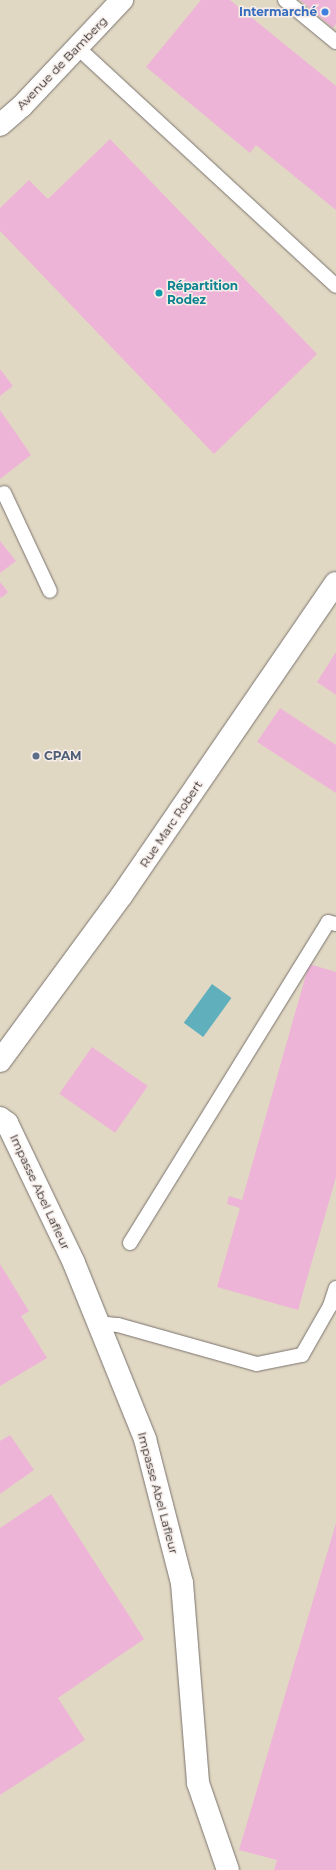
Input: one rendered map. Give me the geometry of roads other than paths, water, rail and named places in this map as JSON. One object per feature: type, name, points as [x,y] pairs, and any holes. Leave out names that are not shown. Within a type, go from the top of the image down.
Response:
[{"type":"street","name":"Avenue de Bamberg","points":[[0,125],[22,106],[122,0]]},
{"type":"street","name":"Rue Marc Robert","points":[[0,1062],[122,895],[336,583]]},
{"type":"street","name":"Impasse Abel Lafleur","points":[[0,1118],[8,1123],[74,1263],[145,1439],[182,1583],[198,1783],[223,1867]]},
{"type":"lane","points":[[285,0],[336,42]]},
{"type":"lane","points":[[77,48],[336,286]]},
{"type":"lane","points":[[4,493],[50,591]]},
{"type":"lane","points":[[130,1243],[328,922],[336,924]]},
{"type":"lane","points":[[98,1323],[118,1326],[257,1364],[302,1355],[330,1306],[336,1288]]},
{"type":"water","points":[[212,984],[231,998],[203,1037],[184,1023]]},
{"type":"place","name":"Intermarché","points":[[325,12]]},
{"type":"place","name":"Répartition Rodez","points":[[159,293]]},
{"type":"place","name":"CPAM","points":[[36,756]]}]
